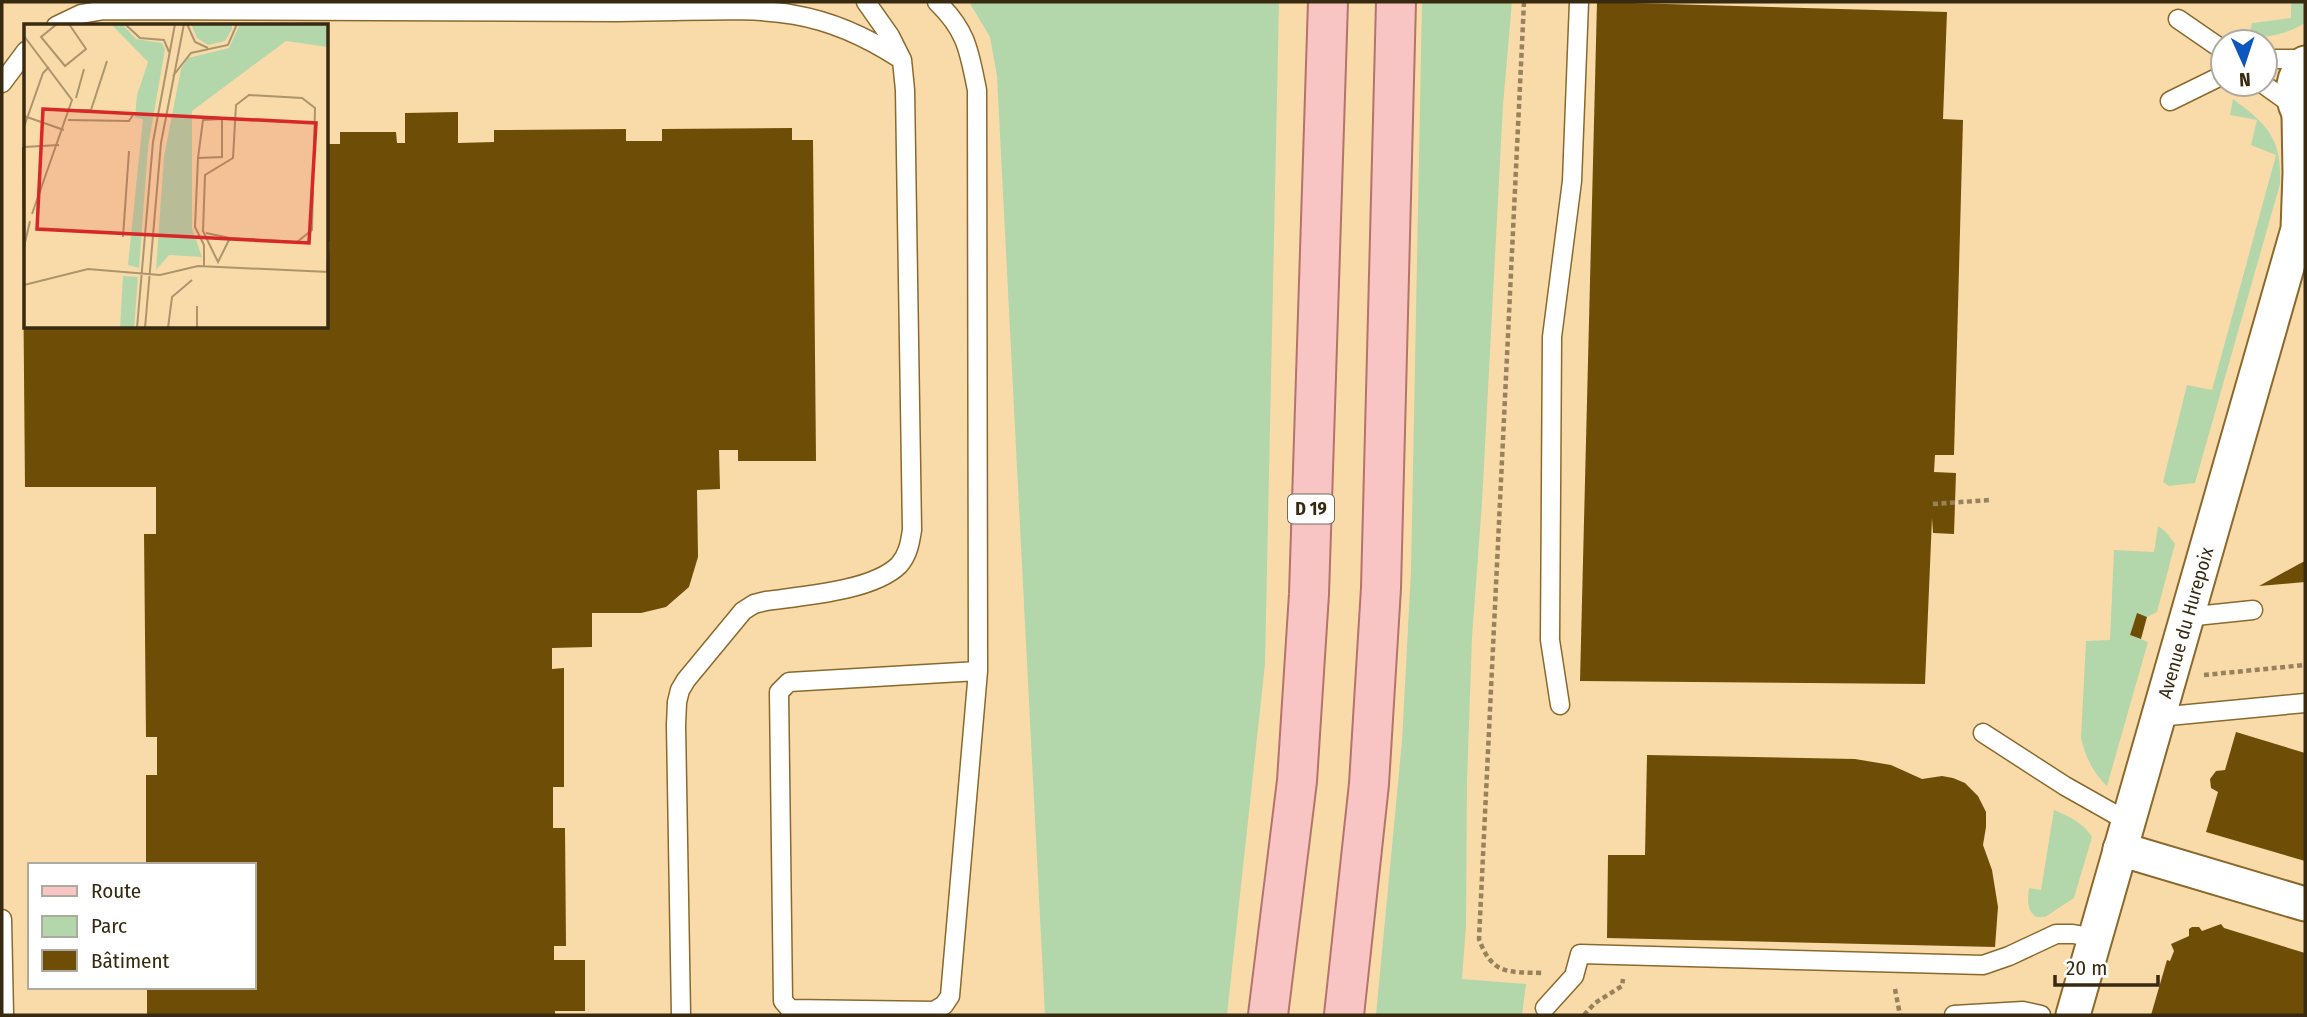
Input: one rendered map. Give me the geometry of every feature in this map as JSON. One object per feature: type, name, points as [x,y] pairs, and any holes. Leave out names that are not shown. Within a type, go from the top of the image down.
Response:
[{"type":"main road","name":"D 19","points":[[1268,1015],[1297,780],[1309,594],[1328,2]]},
{"type":"main road","points":[[1344,1015],[1369,784],[1381,588],[1396,2]]},
{"type":"street","name":"Avenue du Hurepoix","points":[[2073,1015],[2302,223],[2300,114],[2293,93],[2294,81],[2305,61]]},
{"type":"street","points":[[2124,835],[2305,904]]},
{"type":"lane","points":[[681,1015],[676,725],[680,690],[743,611],[754,604],[854,587],[881,577],[898,566],[908,552],[913,499],[906,104],[902,60],[890,36],[866,2]]},
{"type":"lane","points":[[937,2],[953,17],[968,46],[977,90],[978,671],[950,996],[944,1005],[934,1011],[790,1009],[783,1000],[779,692],[789,682],[978,671]]},
{"type":"lane","points":[[1560,705],[1550,640],[1552,337],[1572,181],[1579,2]]},
{"type":"lane","points":[[60,24],[81,14],[104,10],[678,6],[783,12],[812,18],[846,28],[902,60]]},
{"type":"lane","points":[[2178,19],[2209,40]]},
{"type":"lane","points":[[2,83],[24,54]]},
{"type":"lane","points":[[2279,60],[2305,61]]},
{"type":"lane","points":[[2170,101],[2209,82]]},
{"type":"lane","points":[[2279,97],[2300,114]]},
{"type":"lane","points":[[2186,617],[2253,610]]},
{"type":"lane","points":[[2158,717],[2305,703]]},
{"type":"lane","points":[[1983,733],[2065,786],[2124,835]]},
{"type":"lane","points":[[2,919],[4,1015]]},
{"type":"lane","points":[[1545,1008],[1575,974],[1580,954],[1983,965],[2056,934],[2073,933],[2095,937]]},
{"type":"lane","points":[[1954,1015],[2023,1011],[2041,1015]]},
{"type":"path","points":[[1524,2],[1479,939],[1485,957],[1497,968],[1517,972],[1575,974]]},
{"type":"path","points":[[1933,504],[1990,499]]},
{"type":"path","points":[[2168,679],[2305,665]]},
{"type":"path","points":[[1894,981],[1900,1015]]},
{"type":"path","points":[[1584,1015],[1595,1003],[1622,986]]},
{"type":"green space","points":[[969,2],[1279,2],[1265,664],[1227,1015],[1045,1015],[997,76],[990,37]]},
{"type":"green space","points":[[1422,2],[1512,2],[1503,105],[1482,503],[1472,637],[1466,926],[1462,979],[1526,984],[1522,1015],[1376,1015],[1402,741],[1411,571]]},
{"type":"green space","points":[[2291,2],[2305,2],[2305,23],[2292,30],[2279,34],[2279,28],[2251,28],[2252,23],[2291,18]]},
{"type":"green space","points":[[2233,99],[2264,125],[2270,134],[2278,155],[2280,184],[2195,483],[2169,486],[2163,482],[2187,385],[2212,390],[2276,155],[2251,145],[2257,120],[2230,115]]},
{"type":"green space","points":[[2158,526],[2175,544],[2157,612],[2147,617],[2137,614],[2130,635],[2148,642],[2107,786],[2090,764],[2081,738],[2086,641],[2110,640],[2114,550],[2154,552]]},
{"type":"green space","points":[[2054,810],[2075,820],[2092,837],[2074,898],[2045,917],[2036,917],[2029,907],[2029,888],[2041,890]]},
{"type":"building","points":[[1597,2],[1947,12],[1943,119],[1963,120],[1954,455],[1935,455],[1934,472],[1956,473],[1954,534],[1933,533],[1932,518],[1925,684],[1580,681]]},
{"type":"building","points":[[458,112],[458,143],[494,142],[494,130],[626,129],[626,141],[662,141],[662,129],[792,128],[792,140],[813,140],[816,461],[738,461],[738,450],[719,450],[720,489],[697,490],[698,557],[689,587],[666,607],[641,613],[592,613],[592,647],[552,648],[552,669],[564,668],[564,787],[553,787],[553,828],[565,828],[566,946],[554,946],[554,960],[585,960],[585,1011],[555,1011],[555,1015],[147,1014],[147,989],[256,989],[256,863],[146,863],[146,775],[157,775],[157,737],[146,737],[144,534],[156,534],[156,487],[25,487],[22,147],[24,329],[329,329],[329,144],[340,144],[340,132],[396,132],[397,143],[405,143],[405,113]]},
{"type":"building","points":[[2305,561],[2305,582],[2259,586],[2299,564]]},
{"type":"building","points":[[2137,613],[2147,617],[2141,639],[2130,635]]},
{"type":"building","points":[[2236,732],[2305,753],[2305,861],[2206,832],[2218,792],[2211,788],[2210,779],[2216,771],[2225,770]]},
{"type":"building","points":[[1647,755],[1855,759],[1891,765],[1922,779],[1942,776],[1965,783],[1978,796],[1986,812],[1983,845],[1992,870],[1998,907],[1995,947],[1607,938],[1608,855],[1645,855]]},
{"type":"building","points":[[2221,924],[2224,928],[2305,953],[2305,1015],[2151,1015],[2167,960],[2170,961],[2174,951],[2171,944],[2189,936],[2189,929],[2192,927],[2199,927],[2202,931]]}]
